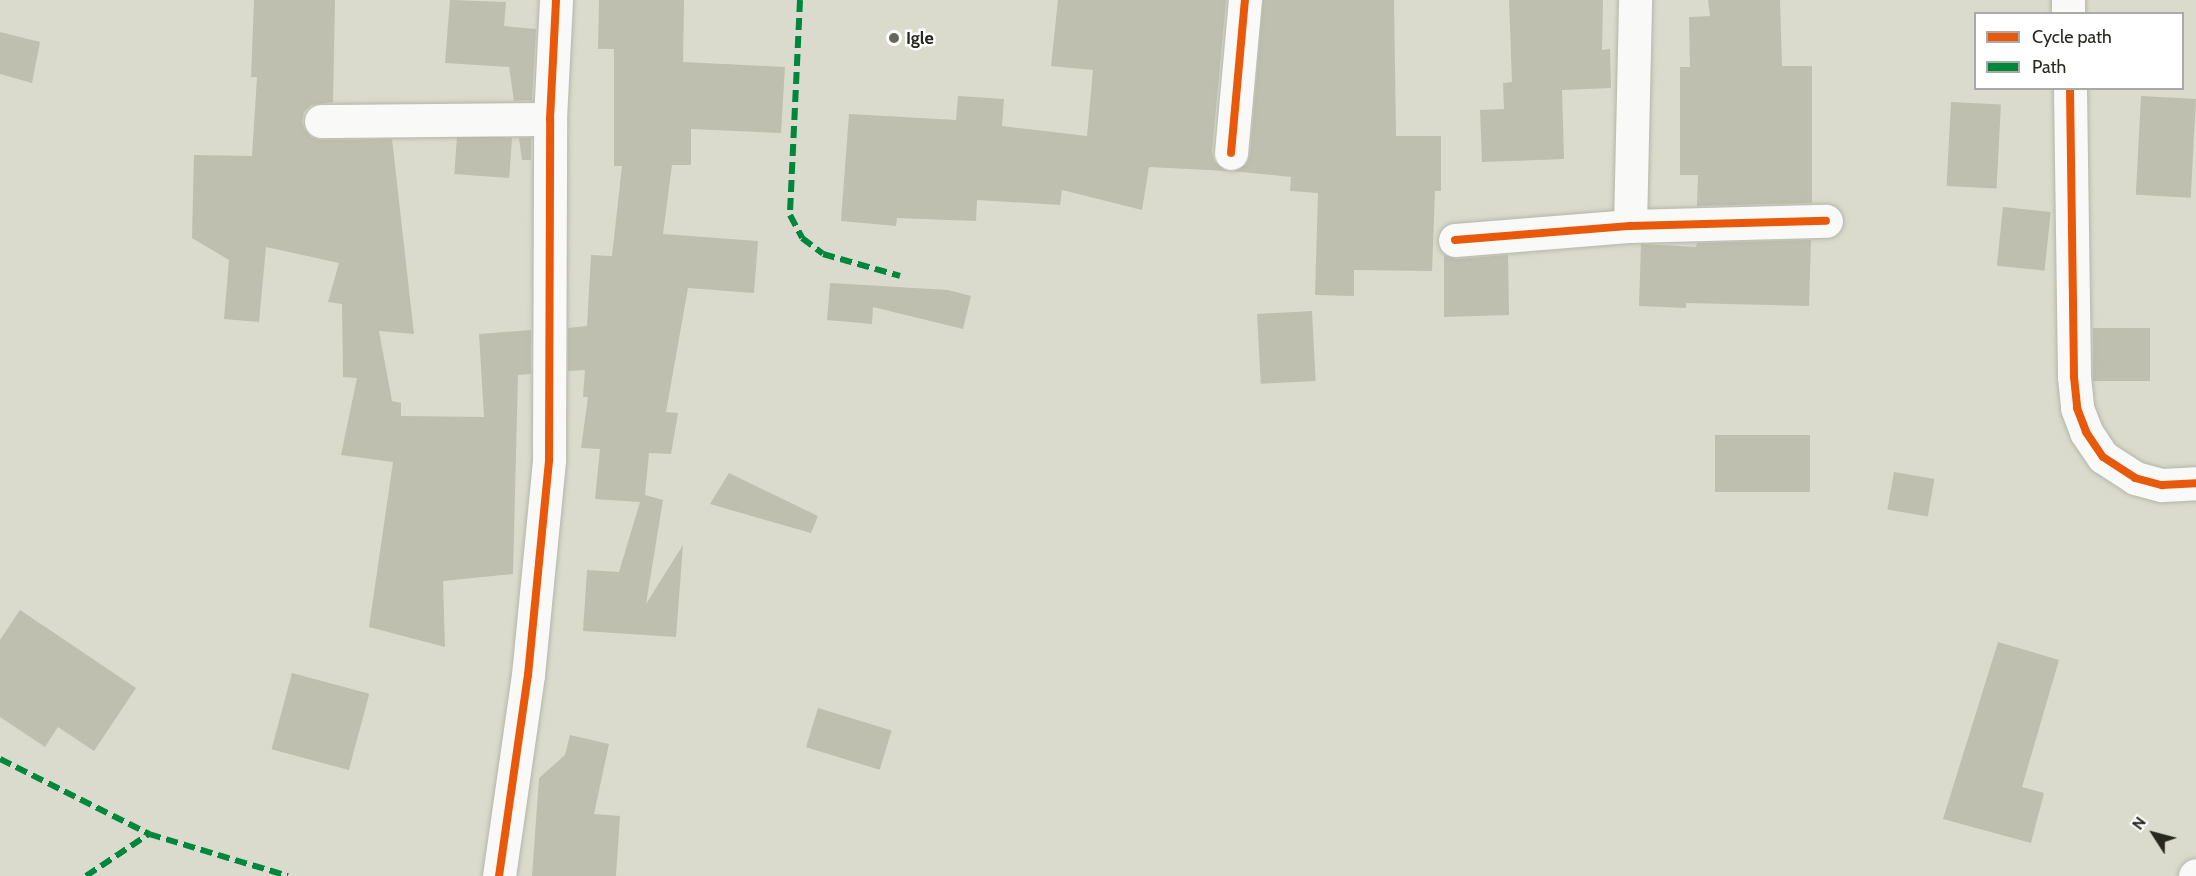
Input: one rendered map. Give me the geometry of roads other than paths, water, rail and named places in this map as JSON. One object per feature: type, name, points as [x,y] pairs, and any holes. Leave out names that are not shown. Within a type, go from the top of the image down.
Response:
[{"type":"street","points":[[499,876],[528,675],[549,459],[550,119],[556,0]]},
{"type":"street","points":[[1231,153],[1245,0]]},
{"type":"street","points":[[1630,226],[1635,0]]},
{"type":"street","points":[[2070,90],[2074,376],[2077,408],[2086,432],[2103,457],[2135,478],[2162,485],[2196,483]]},
{"type":"street","points":[[321,121],[550,119]]},
{"type":"street","points":[[1455,240],[1630,226],[1826,221]]},
{"type":"place","name":"Igle","points":[[894,38]]}]
